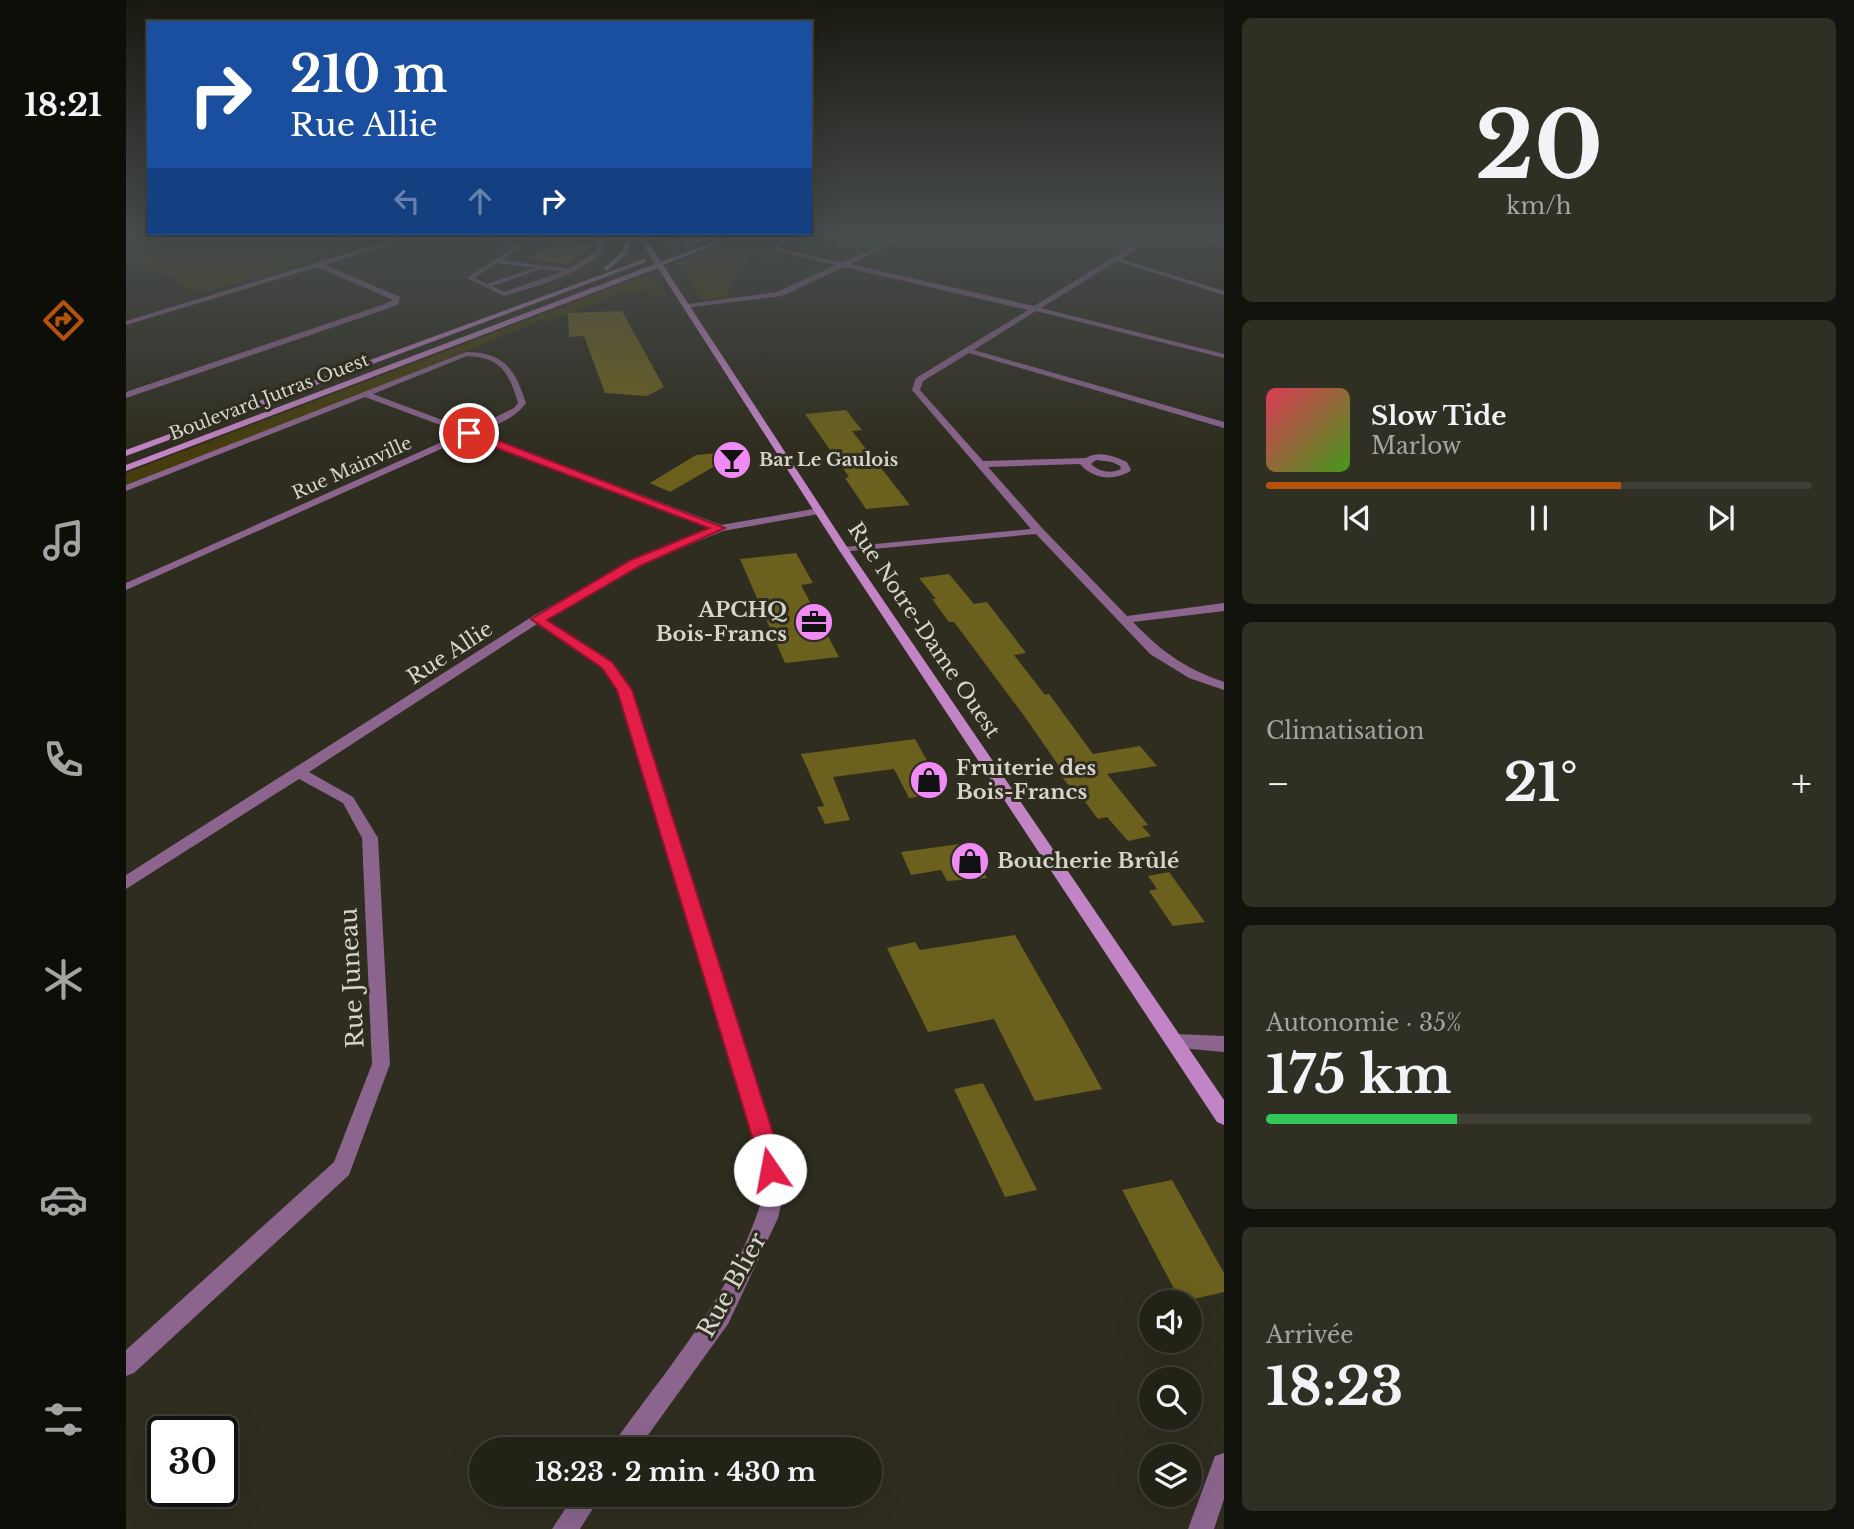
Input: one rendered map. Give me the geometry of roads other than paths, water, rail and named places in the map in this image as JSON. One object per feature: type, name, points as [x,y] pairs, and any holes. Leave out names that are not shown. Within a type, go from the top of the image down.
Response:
[{"type":"main road","name":"Boulevard Jutras Ouest","points":[[126,453],[520,306]]},
{"type":"main road","name":"Boulevard Jutras Ouest","points":[[126,468],[541,306]]},
{"type":"main road","name":"Rue Notre-Dame Ouest","points":[[688,306],[844,550],[1224,1116]]},
{"type":"street","points":[[126,323],[181,306]]},
{"type":"street","points":[[126,395],[385,306]]},
{"type":"street","points":[[1023,306],[1224,356]]},
{"type":"street","points":[[1039,306],[919,380],[916,390],[1039,531],[1168,662],[1224,686]]},
{"type":"street","points":[[126,310],[145,317]]},
{"type":"street","points":[[967,350],[1224,425]]},
{"type":"street","name":"Rue Mainville","points":[[126,587],[508,415],[517,410],[522,402],[509,368],[490,357],[478,354],[466,354],[366,394]]},
{"type":"street","points":[[126,488],[366,394],[719,528]]},
{"type":"street","points":[[983,464],[1086,461]]},
{"type":"street","name":"Rue Allie","points":[[126,883],[537,619],[636,563],[719,528],[819,511]]},
{"type":"street","points":[[844,550],[1039,531]]},
{"type":"street","points":[[1125,620],[1224,607]]},
{"type":"street","name":"Rue Blier","points":[[537,619],[607,665],[624,690],[776,1184],[768,1218],[720,1316],[632,1437]]},
{"type":"street","name":"Rue Juneau","points":[[126,1365],[342,1168],[381,1064],[370,838],[348,800],[300,773]]},
{"type":"street","points":[[1175,1042],[1224,1044]]},
{"type":"street","points":[[1200,1529],[1224,1465]]},
{"type":"street","points":[[565,1529],[581,1507]]},
{"type":"place","name":"Bar Le Gaulois","points":[[732,460]]},
{"type":"place","name":"APCHQ Bois-Francs","points":[[814,622]]},
{"type":"place","name":"Fruiterie des Bois-Francs","points":[[929,780]]},
{"type":"place","name":"Boucherie Brûlé","points":[[970,861]]}]
